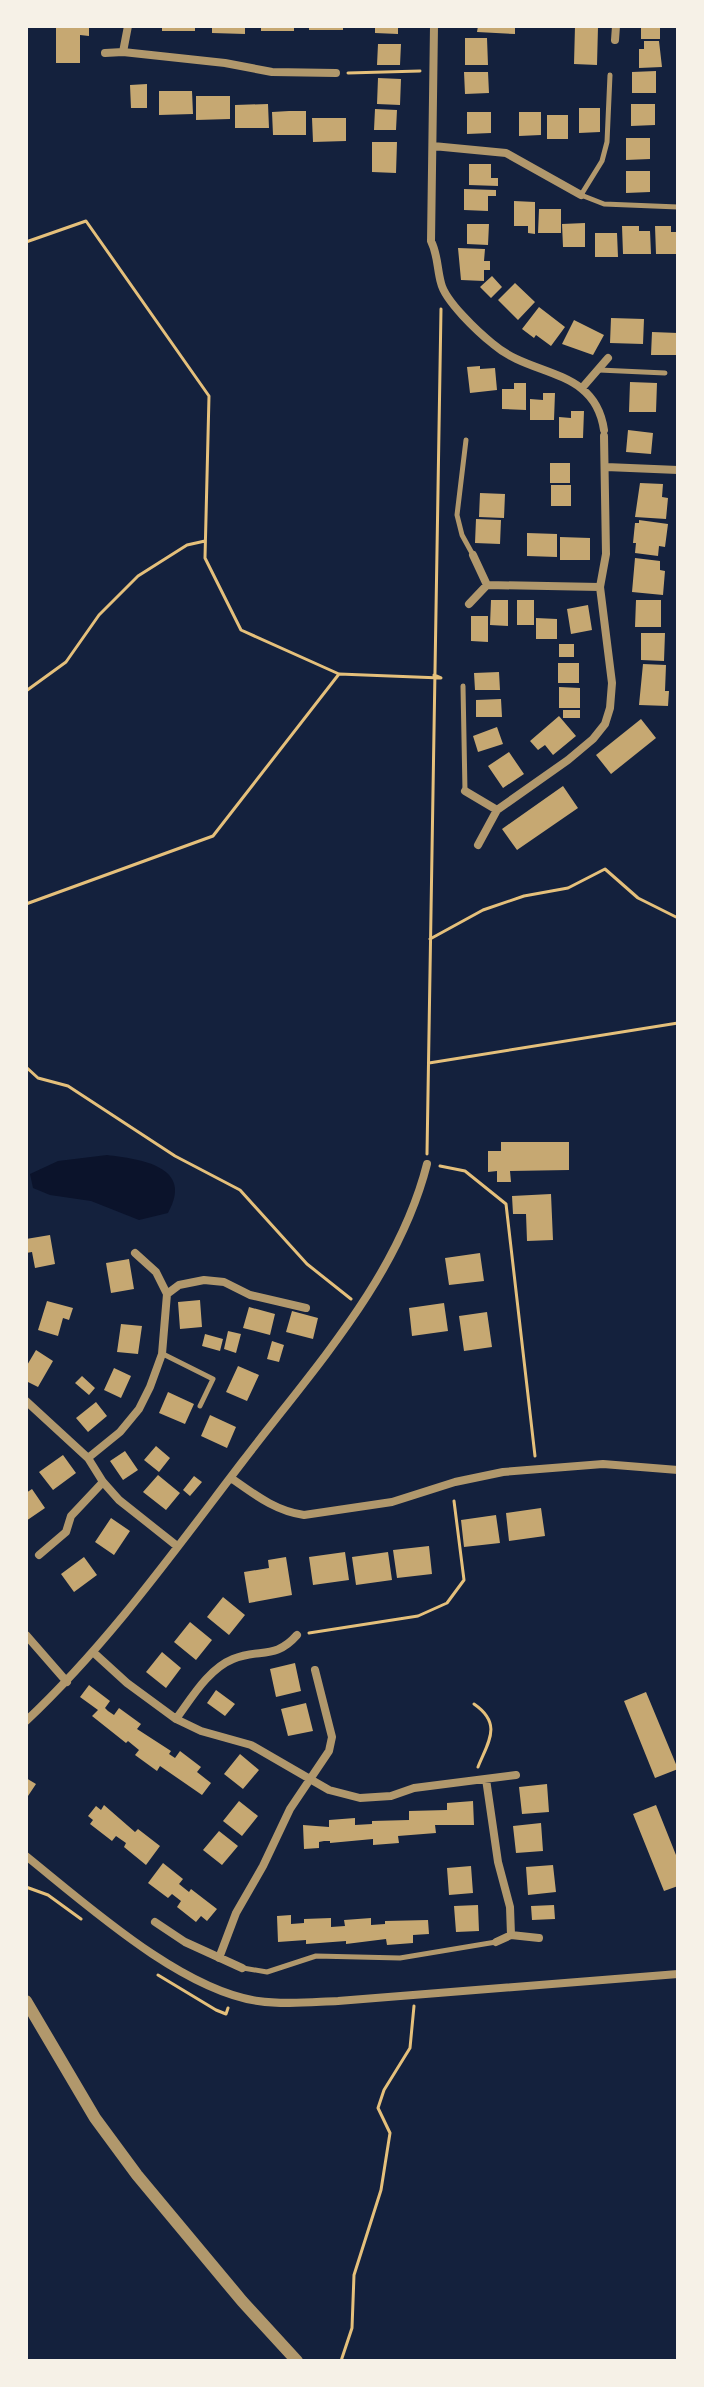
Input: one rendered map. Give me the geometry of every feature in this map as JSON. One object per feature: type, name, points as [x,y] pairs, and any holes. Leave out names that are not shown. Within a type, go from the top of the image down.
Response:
[{"type":"street","points":[[123,52],[128,26]]},
{"type":"street","points":[[434,26],[431,241],[441,283],[446,294],[491,343],[511,359],[566,377],[582,388],[596,405],[604,433],[606,467],[606,554],[600,587],[612,683],[605,724],[568,760],[497,810],[478,845]]},
{"type":"street","points":[[615,40],[616,26]]},
{"type":"street","points":[[105,53],[123,52],[225,63],[272,72],[336,73]]},
{"type":"street","points":[[433,146],[506,153],[581,195]]},
{"type":"street","points":[[582,388],[608,358]]},
{"type":"street","points":[[606,467],[678,470]]},
{"type":"street","points":[[473,555],[487,585]]},
{"type":"street","points":[[469,604],[487,585],[600,587]]},
{"type":"street","points":[[465,791],[497,810]]},
{"type":"street","points":[[26,1721],[93,1652],[231,1478],[374,1288],[418,1198],[427,1164]]},
{"type":"street","points":[[88,1458],[120,1432],[139,1409],[162,1354],[167,1294],[156,1272],[135,1253]]},
{"type":"street","points":[[167,1294],[179,1285],[204,1280],[224,1282],[250,1295],[306,1308]]},
{"type":"street","points":[[26,1401],[88,1458],[119,1500],[177,1546]]},
{"type":"street","points":[[231,1478],[271,1505],[304,1515],[392,1502],[455,1482],[503,1472],[603,1464],[678,1470]]},
{"type":"street","points":[[39,1555],[66,1532],[71,1516],[103,1482]]},
{"type":"street","points":[[26,1635],[67,1682]]},
{"type":"street","points":[[176,1719],[208,1678],[232,1659],[285,1648],[297,1635]]},
{"type":"street","points":[[93,1652],[127,1683],[176,1719],[201,1731],[251,1745],[329,1790],[360,1798],[391,1796],[414,1788],[516,1775]]},
{"type":"street","points":[[219,1958],[236,1913],[290,1809],[329,1751],[332,1737],[315,1670]]},
{"type":"street","points":[[486,1779],[498,1862],[510,1907],[511,1935]]},
{"type":"street","points":[[26,1856],[162,1959],[203,1983],[234,1996],[257,2001],[285,2003],[416,1995],[678,1974]]},
{"type":"street","points":[[155,1922],[185,1942],[242,1968]]},
{"type":"street","points":[[496,1942],[511,1935],[539,1938]]},
{"type":"street","points":[[26,2001],[95,2118],[137,2175],[242,2301],[297,2361]]},
{"type":"lane","points":[[610,75],[607,142],[602,161],[581,195],[604,204],[678,207]]},
{"type":"lane","points":[[597,370],[665,373]]},
{"type":"lane","points":[[466,440],[457,515],[462,535],[473,555]]},
{"type":"lane","points":[[463,686],[465,791]]},
{"type":"lane","points":[[162,1354],[213,1379],[200,1406]]},
{"type":"lane","points":[[242,1968],[267,1972],[316,1956],[400,1958],[496,1942]]},
{"type":"path","points":[[336,73],[433,71]]},
{"type":"path","points":[[26,242],[86,221],[209,396],[205,558],[241,630],[339,674],[441,678],[434,675]]},
{"type":"path","points":[[446,294],[440,313],[427,1164],[465,1171],[506,1204],[535,1458]]},
{"type":"path","points":[[26,691],[66,662],[99,615],[138,576],[187,545],[205,541]]},
{"type":"path","points":[[26,904],[213,836],[339,674]]},
{"type":"path","points":[[430,939],[483,910],[524,896],[568,888],[605,869],[638,898],[678,918]]},
{"type":"path","points":[[428,1063],[678,1023]]},
{"type":"path","points":[[26,1067],[38,1078],[68,1086],[175,1156],[240,1190],[307,1264],[361,1305]]},
{"type":"path","points":[[297,1635],[418,1616],[447,1603],[464,1580],[454,1501]]},
{"type":"path","points":[[473,1780],[491,1735],[487,1715],[474,1704]]},
{"type":"path","points":[[341,2361],[352,2328],[354,2275],[381,2190],[390,2133],[378,2108],[384,2090],[410,2048],[416,1995]]},
{"type":"water","points":[[107,1155],[148,1163],[169,1175],[174,1185],[174,1197],[168,1213],[139,1220],[91,1201],[50,1195],[33,1188],[30,1174],[58,1161]]},
{"type":"building","points":[[56,26],[89,26],[89,36],[80,35],[80,63],[56,63]]},
{"type":"building","points":[[162,26],[195,26],[195,31],[162,31]]},
{"type":"building","points":[[212,26],[245,26],[245,34],[212,33]]},
{"type":"building","points":[[261,26],[294,26],[294,31],[261,31]]},
{"type":"building","points":[[309,26],[343,26],[343,30],[309,30]]},
{"type":"building","points":[[375,26],[398,26],[398,34],[375,33]]},
{"type":"building","points":[[478,26],[515,26],[515,34],[477,32]]},
{"type":"building","points":[[575,26],[598,27],[597,65],[574,64]]},
{"type":"building","points":[[641,26],[660,26],[660,39],[641,39]]},
{"type":"building","points":[[465,38],[487,38],[488,65],[465,65]]},
{"type":"building","points":[[644,41],[659,41],[662,67],[639,68],[639,49],[644,49]]},
{"type":"building","points":[[378,44],[401,44],[400,65],[377,65]]},
{"type":"building","points":[[656,71],[656,93],[632,93],[632,72]]},
{"type":"building","points":[[464,72],[488,72],[489,93],[465,94]]},
{"type":"building","points":[[378,78],[401,79],[400,105],[377,104]]},
{"type":"building","points":[[147,84],[147,108],[131,108],[130,85]]},
{"type":"building","points":[[159,91],[192,91],[193,114],[159,115]]},
{"type":"building","points":[[196,96],[230,96],[230,119],[196,120]]},
{"type":"building","points":[[268,104],[269,128],[235,128],[235,105]]},
{"type":"building","points":[[631,104],[655,104],[655,125],[631,126]]},
{"type":"building","points":[[579,108],[600,108],[600,132],[579,133]]},
{"type":"building","points":[[375,109],[397,110],[396,130],[374,130]]},
{"type":"building","points":[[306,111],[306,135],[273,135],[272,112]]},
{"type":"building","points":[[467,112],[491,112],[491,133],[467,134]]},
{"type":"building","points":[[519,112],[541,112],[541,135],[519,136]]},
{"type":"building","points":[[547,115],[568,115],[568,139],[547,139]]},
{"type":"building","points":[[312,118],[346,118],[346,141],[313,142]]},
{"type":"building","points":[[626,138],[650,138],[650,159],[626,160]]},
{"type":"building","points":[[372,142],[397,142],[396,173],[372,172]]},
{"type":"building","points":[[469,164],[491,164],[491,178],[498,178],[498,186],[469,185]]},
{"type":"building","points":[[626,171],[650,171],[650,192],[626,193]]},
{"type":"building","points":[[464,189],[496,190],[496,196],[488,196],[488,211],[464,210]]},
{"type":"building","points":[[514,201],[535,202],[535,234],[528,233],[528,226],[514,226]]},
{"type":"building","points":[[539,209],[561,209],[561,233],[538,233]]},
{"type":"building","points":[[585,223],[585,247],[563,247],[562,224]]},
{"type":"building","points":[[467,224],[489,224],[488,245],[467,244]]},
{"type":"building","points":[[622,226],[639,226],[639,231],[650,231],[651,254],[623,254]]},
{"type":"building","points":[[655,226],[671,226],[671,232],[678,232],[678,254],[656,254]]},
{"type":"building","points":[[595,233],[617,233],[618,257],[595,257]]},
{"type":"building","points":[[458,248],[485,249],[484,261],[490,261],[490,270],[484,270],[484,281],[461,280]]},
{"type":"building","points":[[492,276],[502,287],[491,298],[480,287]]},
{"type":"building","points":[[515,283],[535,302],[518,320],[498,300]]},
{"type":"building","points":[[539,307],[565,327],[551,346],[522,329]]},
{"type":"building","points":[[611,318],[644,319],[643,344],[610,343]]},
{"type":"building","points":[[574,320],[604,335],[593,355],[562,344]]},
{"type":"building","points":[[652,332],[678,333],[678,355],[651,355]]},
{"type":"building","points":[[480,366],[480,369],[495,368],[497,390],[470,393],[467,367]]},
{"type":"building","points":[[630,382],[657,383],[656,412],[629,412]]},
{"type":"building","points":[[514,383],[526,383],[526,410],[502,409],[502,389],[514,389]]},
{"type":"building","points":[[543,393],[555,393],[554,420],[530,420],[530,399],[543,400]]},
{"type":"building","points":[[571,411],[584,411],[583,438],[559,438],[559,417],[571,418]]},
{"type":"building","points":[[628,430],[653,433],[651,454],[626,452]]},
{"type":"building","points":[[550,463],[570,463],[570,483],[550,483]]},
{"type":"building","points":[[640,483],[663,484],[662,497],[668,498],[666,519],[635,517]]},
{"type":"building","points":[[551,485],[571,485],[571,506],[551,506]]},
{"type":"building","points":[[480,493],[505,494],[504,518],[479,517]]},
{"type":"building","points":[[476,519],[501,520],[500,544],[475,543]]},
{"type":"building","points":[[639,520],[668,524],[665,547],[659,546],[658,556],[635,553],[635,523]]},
{"type":"building","points":[[527,533],[557,534],[557,557],[527,556]]},
{"type":"building","points":[[560,537],[590,538],[590,560],[560,560]]},
{"type":"building","points":[[635,558],[660,561],[660,570],[665,571],[663,595],[632,592]]},
{"type":"building","points":[[491,600],[508,600],[508,626],[490,625]]},
{"type":"building","points":[[517,600],[534,600],[534,625],[517,625]]},
{"type":"building","points":[[636,600],[661,600],[661,627],[635,627]]},
{"type":"building","points":[[588,605],[592,630],[571,634],[567,609]]},
{"type":"building","points":[[471,616],[488,616],[488,642],[471,641]]},
{"type":"building","points":[[536,618],[557,619],[557,639],[536,639]]},
{"type":"building","points":[[641,633],[665,633],[664,661],[641,660]]},
{"type":"building","points":[[559,644],[574,644],[574,657],[559,657]]},
{"type":"building","points":[[558,663],[579,663],[579,683],[558,683]]},
{"type":"building","points":[[643,664],[666,665],[668,706],[639,705]]},
{"type":"building","points":[[499,672],[500,690],[475,690],[474,673]]},
{"type":"building","points":[[559,687],[580,688],[580,708],[559,708]]},
{"type":"building","points":[[501,699],[502,717],[476,717],[476,700]]},
{"type":"building","points":[[563,710],[580,710],[580,718],[563,718]]},
{"type":"building","points":[[559,716],[576,736],[553,755],[545,745],[538,750],[530,741]]},
{"type":"building","points":[[641,719],[656,738],[611,774],[596,755]]},
{"type":"building","points":[[497,727],[503,744],[478,752],[473,736]]},
{"type":"building","points":[[509,752],[524,774],[503,788],[488,766]]},
{"type":"building","points":[[563,786],[578,808],[517,850],[502,829]]},
{"type":"building","points":[[501,1142],[569,1142],[569,1170],[510,1171],[511,1182],[497,1182],[497,1171],[488,1172],[488,1151],[501,1151]]},
{"type":"building","points":[[551,1194],[553,1240],[527,1241],[526,1214],[513,1214],[512,1196]]},
{"type":"building","points":[[50,1235],[55,1264],[35,1268],[32,1252],[26,1253],[26,1239]]},
{"type":"building","points":[[480,1253],[484,1281],[449,1285],[445,1258]]},
{"type":"building","points":[[129,1259],[134,1289],[111,1293],[106,1263]]},
{"type":"building","points":[[200,1300],[202,1327],[180,1329],[178,1302]]},
{"type":"building","points":[[47,1301],[73,1308],[69,1320],[63,1318],[58,1336],[38,1330]]},
{"type":"building","points":[[444,1303],[448,1331],[412,1336],[409,1308]]},
{"type":"building","points":[[249,1307],[275,1314],[270,1335],[243,1328]]},
{"type":"building","points":[[292,1311],[318,1318],[313,1339],[286,1332]]},
{"type":"building","points":[[487,1312],[492,1347],[464,1351],[459,1316]]},
{"type":"building","points":[[121,1324],[142,1326],[138,1354],[117,1352]]},
{"type":"building","points":[[228,1331],[241,1334],[236,1353],[224,1349]]},
{"type":"building","points":[[205,1334],[223,1339],[220,1351],[202,1346]]},
{"type":"building","points":[[272,1341],[284,1345],[279,1362],[267,1359]]},
{"type":"building","points":[[36,1350],[53,1361],[38,1387],[26,1381],[26,1367]]},
{"type":"building","points":[[238,1366],[259,1375],[247,1401],[226,1392]]},
{"type":"building","points":[[114,1368],[131,1376],[121,1398],[104,1390]]},
{"type":"building","points":[[82,1376],[95,1388],[89,1395],[75,1383]]},
{"type":"building","points":[[168,1392],[194,1404],[185,1424],[159,1413]]},
{"type":"building","points":[[96,1402],[107,1416],[88,1432],[76,1418]]},
{"type":"building","points":[[210,1415],[236,1427],[227,1448],[201,1436]]},
{"type":"building","points":[[156,1446],[170,1458],[159,1472],[144,1460]]},
{"type":"building","points":[[125,1451],[138,1470],[123,1480],[110,1461]]},
{"type":"building","points":[[63,1455],[76,1473],[53,1490],[39,1472]]},
{"type":"building","points":[[158,1475],[180,1493],[166,1510],[143,1492]]},
{"type":"building","points":[[194,1476],[202,1482],[190,1496],[183,1490]]},
{"type":"building","points":[[32,1489],[45,1508],[26,1521],[26,1493]]},
{"type":"building","points":[[541,1508],[545,1536],[509,1541],[506,1513]]},
{"type":"building","points":[[496,1515],[500,1543],[464,1547],[461,1520]]},
{"type":"building","points":[[111,1518],[130,1531],[114,1555],[95,1542]]},
{"type":"building","points":[[429,1546],[432,1574],[397,1578],[393,1550]]},
{"type":"building","points":[[345,1552],[349,1580],[313,1585],[309,1557]]},
{"type":"building","points":[[388,1552],[392,1580],[356,1585],[352,1557]]},
{"type":"building","points":[[84,1557],[97,1575],[74,1592],[61,1574]]},
{"type":"building","points":[[286,1557],[292,1595],[249,1603],[244,1572],[269,1568],[268,1560]]},
{"type":"building","points":[[223,1597],[245,1615],[229,1635],[207,1617]]},
{"type":"building","points":[[190,1622],[212,1640],[196,1660],[174,1642]]},
{"type":"building","points":[[162,1652],[181,1668],[166,1688],[146,1672]]},
{"type":"building","points":[[295,1663],[301,1691],[276,1697],[270,1669]]},
{"type":"building","points":[[89,1685],[110,1701],[105,1708],[108,1711],[114,1715],[119,1708],[141,1724],[137,1729],[171,1751],[169,1754],[175,1758],[180,1751],[201,1767],[197,1772],[211,1783],[202,1795],[160,1766],[157,1771],[135,1755],[139,1750],[92,1716],[98,1710],[80,1697]]},
{"type":"building","points":[[216,1690],[235,1704],[225,1716],[207,1703]]},
{"type":"building","points":[[646,1692],[678,1769],[655,1778],[624,1701]]},
{"type":"building","points":[[306,1703],[313,1731],[288,1736],[281,1709]]},
{"type":"building","points":[[240,1754],[259,1770],[243,1789],[224,1774]]},
{"type":"building","points":[[26,1778],[36,1784],[26,1799]]},
{"type":"building","points":[[547,1784],[549,1812],[522,1814],[519,1787]]},
{"type":"building","points":[[239,1801],[258,1816],[242,1836],[223,1821]]},
{"type":"building","points":[[473,1801],[474,1825],[435,1825],[436,1833],[398,1836],[399,1843],[373,1845],[373,1839],[324,1841],[319,1842],[319,1848],[304,1849],[303,1825],[329,1827],[329,1820],[355,1818],[355,1825],[372,1824],[372,1821],[409,1820],[409,1811],[447,1810],[447,1803]]},
{"type":"building","points":[[104,1805],[135,1832],[138,1829],[160,1846],[146,1865],[124,1847],[126,1843],[116,1836],[112,1841],[90,1824],[93,1820],[88,1816],[96,1806],[101,1810]]},
{"type":"building","points":[[656,1805],[678,1860],[678,1886],[664,1891],[633,1814]]},
{"type":"building","points":[[541,1823],[543,1851],[516,1853],[513,1826]]},
{"type":"building","points":[[219,1831],[238,1846],[222,1865],[203,1850]]},
{"type":"building","points":[[163,1863],[183,1879],[179,1884],[189,1892],[191,1889],[217,1909],[207,1921],[201,1916],[196,1922],[177,1907],[181,1901],[172,1894],[168,1898],[148,1883]]},
{"type":"building","points":[[553,1865],[556,1892],[528,1895],[526,1867]]},
{"type":"building","points":[[471,1866],[473,1893],[449,1895],[447,1868]]},
{"type":"building","points":[[478,1905],[479,1931],[456,1932],[454,1906]]},
{"type":"building","points":[[554,1905],[555,1919],[532,1920],[531,1906]]},
{"type":"building","points":[[291,1915],[291,1924],[304,1923],[304,1919],[331,1918],[331,1927],[345,1926],[344,1920],[371,1918],[371,1925],[385,1924],[385,1921],[428,1920],[429,1934],[413,1935],[413,1943],[387,1945],[386,1939],[346,1944],[346,1941],[306,1944],[306,1940],[278,1942],[277,1916]]}]
